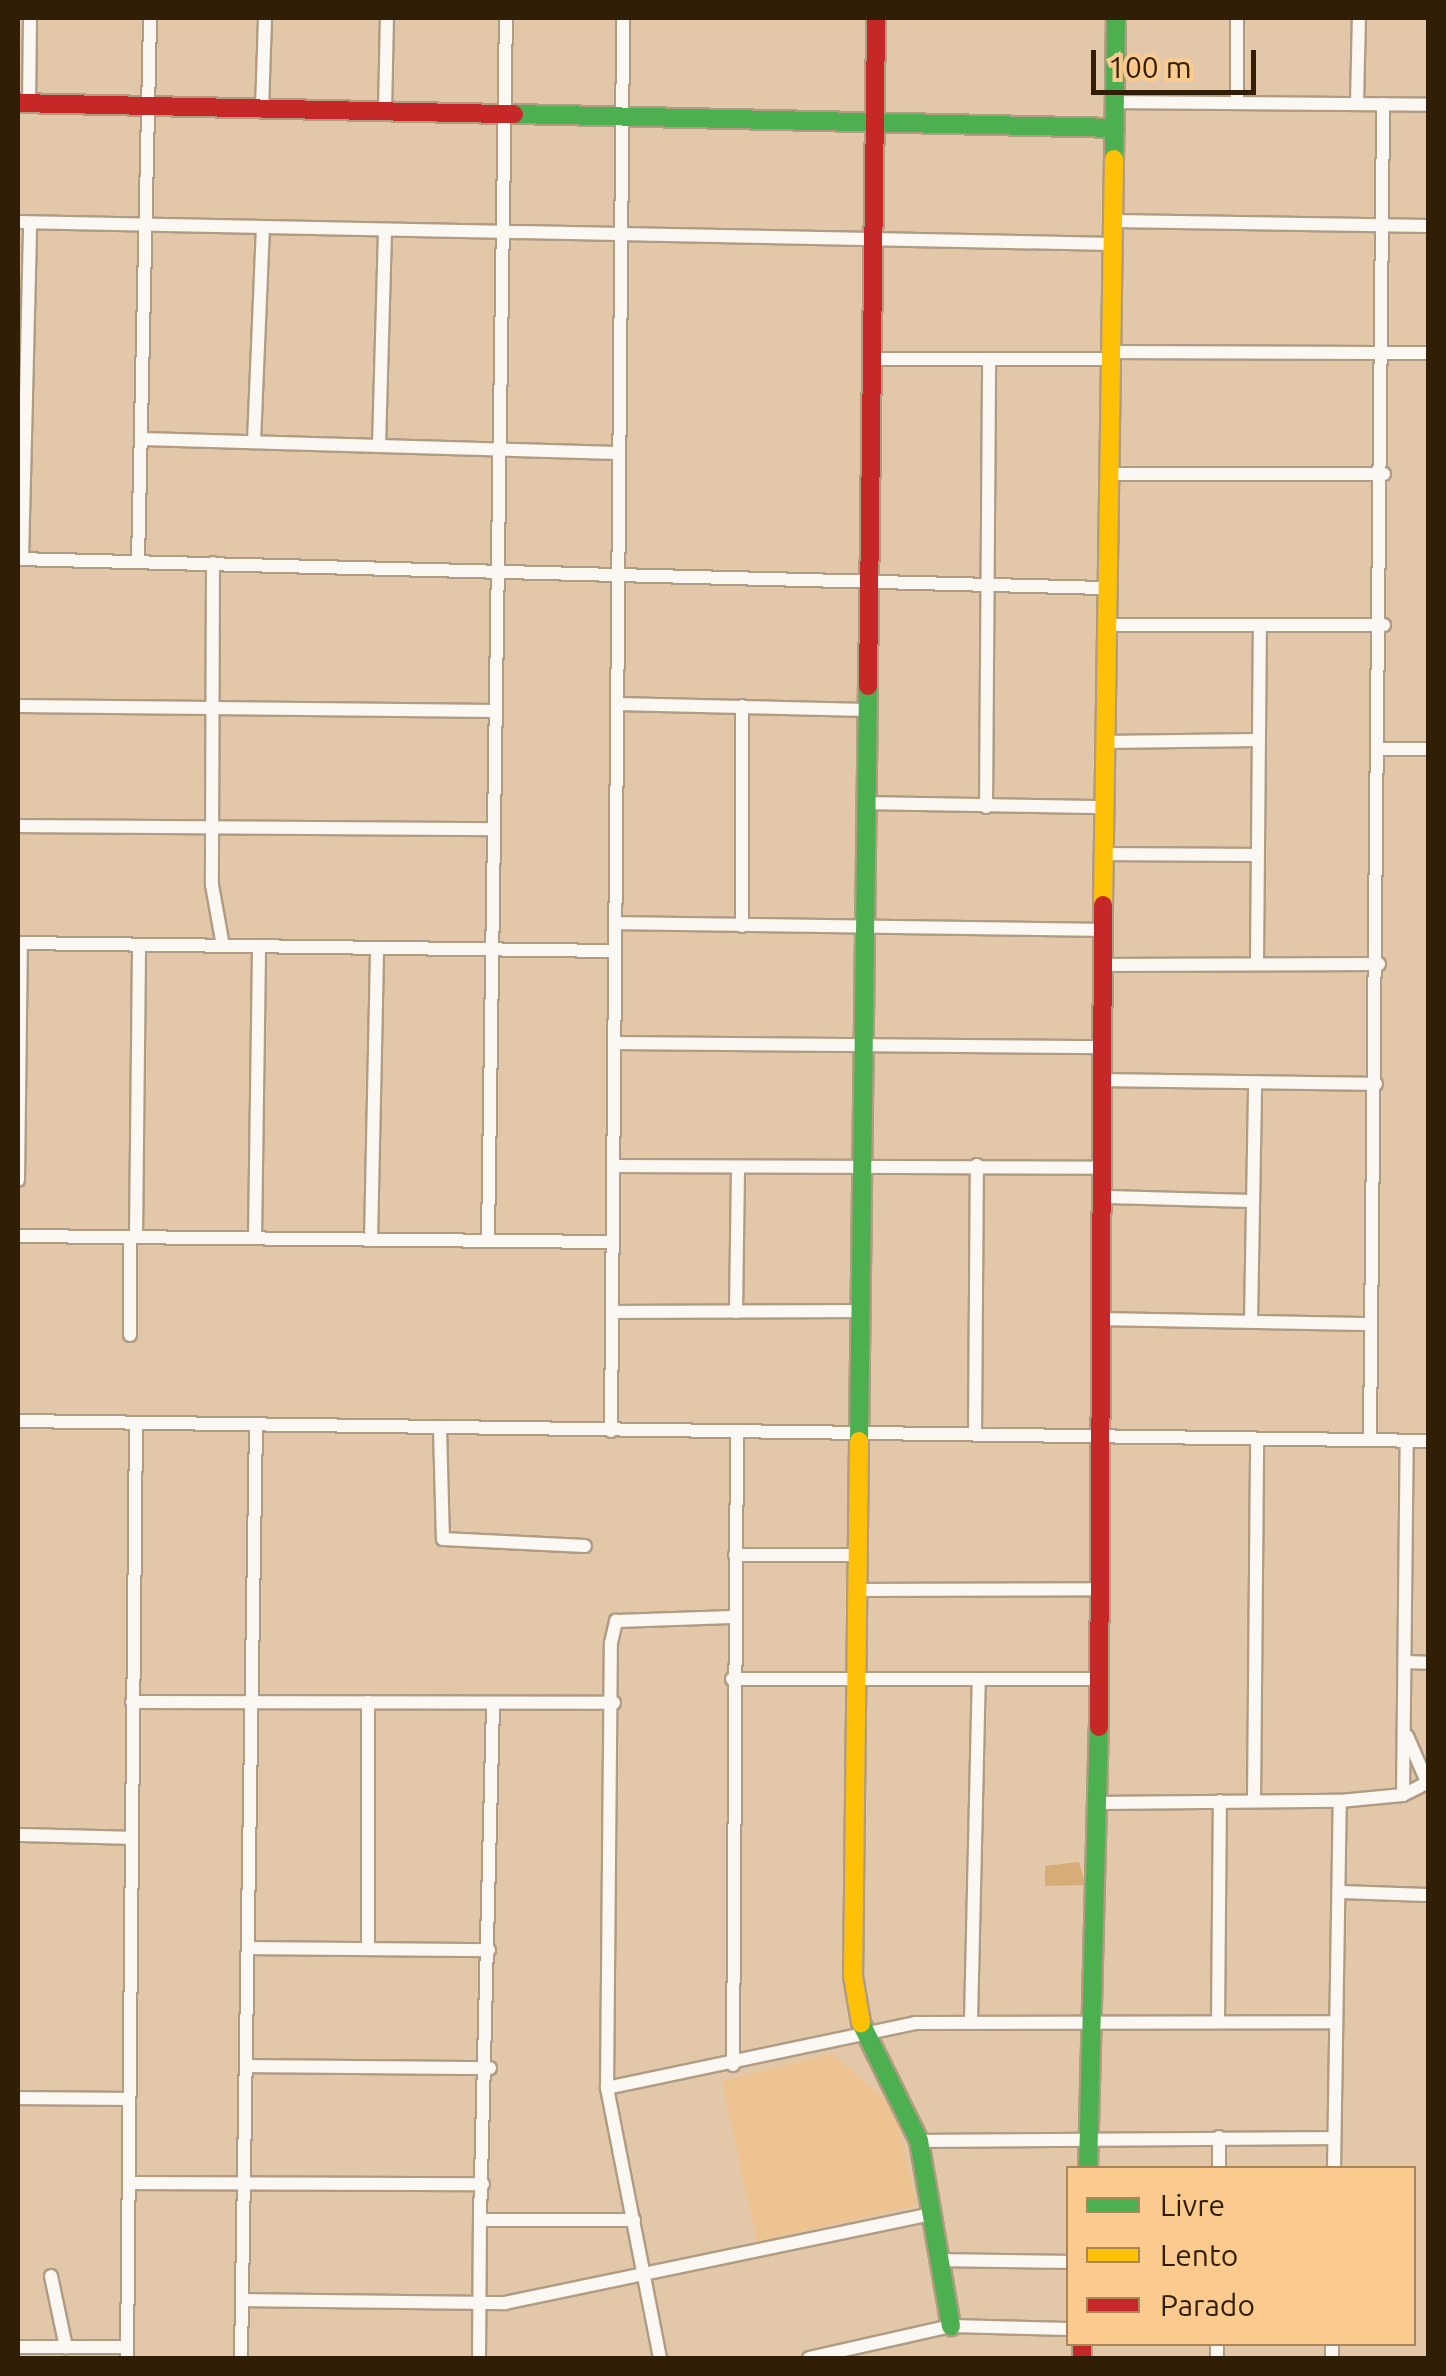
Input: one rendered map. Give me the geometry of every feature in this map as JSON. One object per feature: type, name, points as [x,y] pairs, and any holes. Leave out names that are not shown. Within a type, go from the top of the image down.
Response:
[{"type":"street","points":[[30,18],[23,103],[1115,128]]},
{"type":"street","points":[[138,561],[150,18]]},
{"type":"street","points":[[262,109],[265,18]]},
{"type":"street","points":[[385,111],[387,18]]},
{"type":"street","points":[[488,1239],[506,18]]},
{"type":"street","points":[[611,1430],[618,1043],[623,18]]},
{"type":"street","points":[[876,18],[869,238],[868,803],[856,1311],[860,1435],[853,1976],[866,2034],[920,2141],[951,2326]]},
{"type":"street","points":[[1088,2166],[1106,1438],[1102,807],[1116,18]]},
{"type":"street","points":[[1237,101],[1238,18]]},
{"type":"street","points":[[1357,104],[1359,18]]},
{"type":"street","points":[[1114,102],[1428,105]]},
{"type":"street","points":[[1370,1440],[1384,625],[1380,353],[1383,104]]},
{"type":"street","points":[[1114,221],[1428,226]]},
{"type":"street","points":[[1106,588],[499,567],[20,559],[24,222],[1113,244]]},
{"type":"street","points":[[254,442],[263,228]]},
{"type":"street","points":[[379,446],[385,230]]},
{"type":"street","points":[[870,359],[988,363],[1110,356],[1428,353]]},
{"type":"street","points":[[986,807],[988,363]]},
{"type":"street","points":[[141,439],[619,452]]},
{"type":"street","points":[[1108,474],[1384,474]]},
{"type":"street","points":[[213,562],[213,827],[223,946]]},
{"type":"street","points":[[1256,962],[1260,625]]},
{"type":"street","points":[[1106,626],[1384,625]]},
{"type":"street","points":[[617,704],[867,710]]},
{"type":"street","points":[[18,706],[496,711]]},
{"type":"street","points":[[742,706],[742,926]]},
{"type":"street","points":[[1104,742],[1259,740]]},
{"type":"street","points":[[1380,749],[1428,750]]},
{"type":"street","points":[[868,803],[1102,807]]},
{"type":"street","points":[[18,826],[494,829]]},
{"type":"street","points":[[1102,854],[1257,855]]},
{"type":"street","points":[[616,922],[1104,930]]},
{"type":"street","points":[[18,1180],[19,943],[616,951]]},
{"type":"street","points":[[130,1334],[139,944]]},
{"type":"street","points":[[255,1238],[259,946]]},
{"type":"street","points":[[371,1240],[376,948]]},
{"type":"street","points":[[1103,965],[1379,964]]},
{"type":"street","points":[[618,1043],[1101,1046]]},
{"type":"street","points":[[1104,1080],[1376,1084]]},
{"type":"street","points":[[1252,1321],[1255,1082]]},
{"type":"street","points":[[975,1434],[978,1165]]},
{"type":"street","points":[[615,1166],[1104,1168]]},
{"type":"street","points":[[736,1312],[738,1169]]},
{"type":"street","points":[[1106,1197],[1253,1201]]},
{"type":"street","points":[[18,1236],[612,1242]]},
{"type":"street","points":[[612,1312],[856,1311]]},
{"type":"street","points":[[1105,1319],[1370,1324]]},
{"type":"street","points":[[18,1421],[1428,1440]]},
{"type":"street","points":[[18,2347],[127,2353],[126,2098],[136,1424]]},
{"type":"street","points":[[240,2358],[246,2184],[256,1424]]},
{"type":"street","points":[[440,1428],[443,1539],[586,1546]]},
{"type":"street","points":[[733,2064],[732,1679],[737,1433]]},
{"type":"street","points":[[1254,1801],[1257,1440]]},
{"type":"street","points":[[1403,1795],[1407,1440]]},
{"type":"street","points":[[735,1556],[856,1555]]},
{"type":"street","points":[[856,1590],[1101,1588]]},
{"type":"street","points":[[660,2358],[607,2088],[616,1621],[733,1618]]},
{"type":"street","points":[[1405,1662],[1428,1663]]},
{"type":"street","points":[[732,1679],[1099,1679]]},
{"type":"street","points":[[971,2021],[979,1680]]},
{"type":"street","points":[[132,1702],[614,1703]]},
{"type":"street","points":[[368,1702],[368,1949]]},
{"type":"street","points":[[479,2358],[480,2220],[490,2068],[493,1705]]},
{"type":"street","points":[[1096,1803],[1340,1801],[1403,1795],[1428,1783],[1404,1728]]},
{"type":"street","points":[[1334,2166],[1340,1801]]},
{"type":"street","points":[[1218,2021],[1220,1802]]},
{"type":"street","points":[[18,1835],[131,1838]]},
{"type":"street","points":[[1340,1892],[1428,1895]]},
{"type":"street","points":[[249,1948],[489,1950]]},
{"type":"street","points":[[607,2088],[866,2034],[971,2021],[1092,2018],[1336,2022]]},
{"type":"street","points":[[247,2066],[490,2068]]},
{"type":"street","points":[[18,2098],[126,2098]]},
{"type":"street","points":[[1219,2137],[1219,2166]]},
{"type":"street","points":[[920,2141],[1334,2138]]},
{"type":"street","points":[[129,2182],[483,2184]]},
{"type":"street","points":[[242,2300],[478,2306],[930,2214]]},
{"type":"street","points":[[480,2220],[634,2220]]},
{"type":"street","points":[[939,2260],[1066,2262]]},
{"type":"street","points":[[50,2276],[66,2347]]},
{"type":"street","points":[[809,2358],[951,2326],[1066,2329]]},
{"type":"shaded area","points":[[1079,1862],[1086,1885],[1045,1886],[1045,1866]]},
{"type":"shaded area","points":[[832,2054],[894,2107],[917,2205],[757,2242],[722,2081]]},
{"type":"traffic: fast","points":[[1114,159],[1116,18]]},
{"type":"traffic: fast","points":[[514,114],[1115,128]]},
{"type":"traffic: fast","points":[[859,1441],[868,686]]},
{"type":"traffic: fast","points":[[1088,2166],[1099,1727]]},
{"type":"traffic: fast","points":[[861,2023],[919,2141],[951,2326]]},
{"type":"traffic: slow","points":[[1103,905],[1114,159]]},
{"type":"traffic: slow","points":[[859,1441],[853,1976],[861,2023]]},
{"type":"traffic: jam","points":[[868,686],[876,18]]},
{"type":"traffic: jam","points":[[18,103],[514,114]]},
{"type":"traffic: jam","points":[[1099,1727],[1103,905]]},
{"type":"traffic: jam","points":[[1082,2346],[1082,2358]]}]
